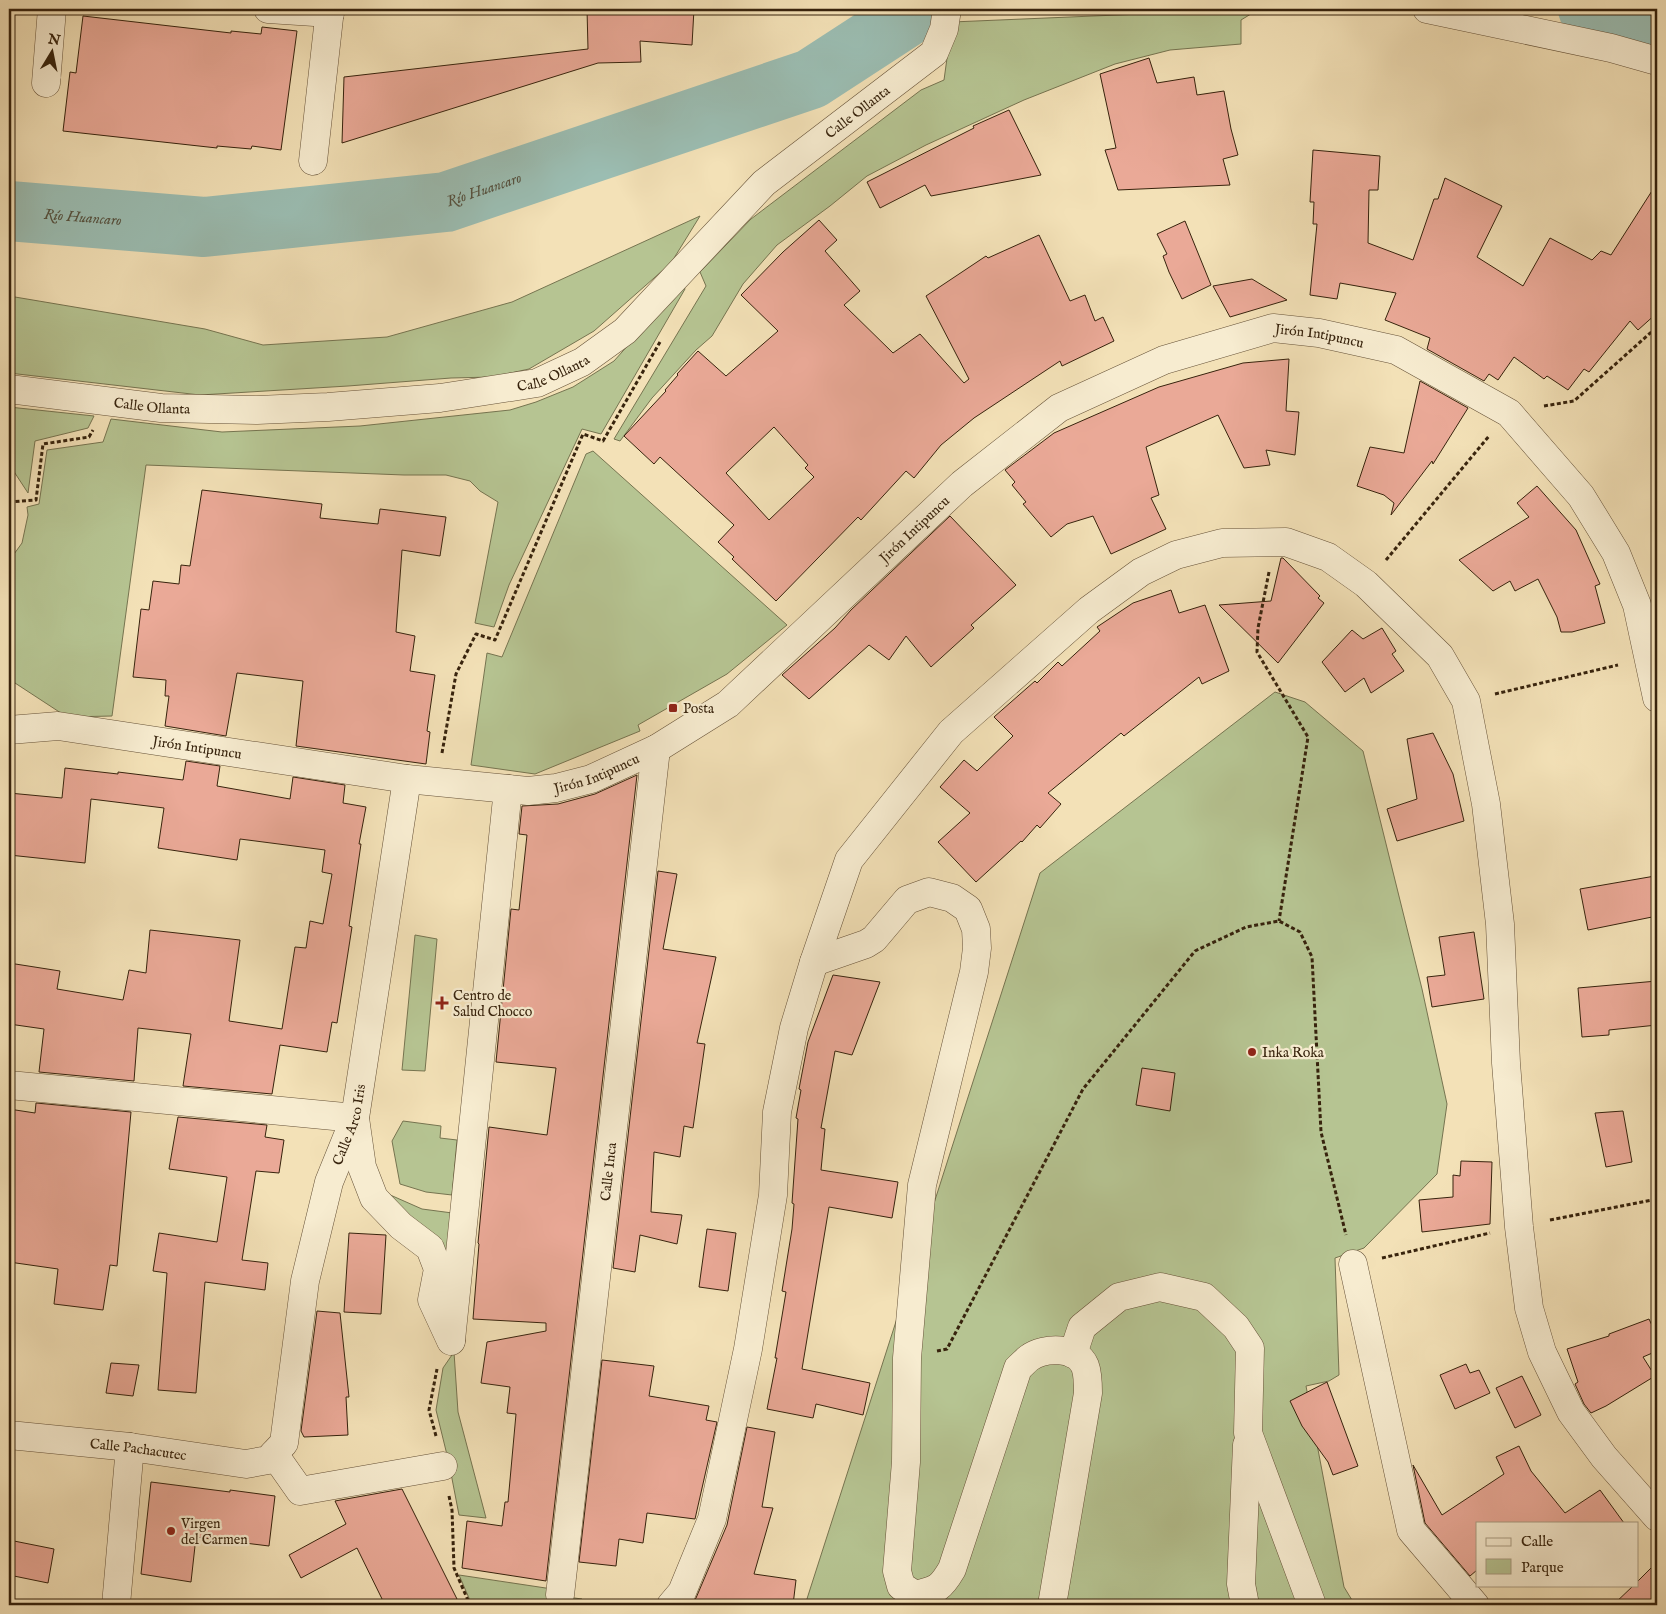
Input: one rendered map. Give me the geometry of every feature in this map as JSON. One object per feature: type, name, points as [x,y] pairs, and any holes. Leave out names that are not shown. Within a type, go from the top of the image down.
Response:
[{"type":"street","points":[[46,83],[52,9]]},
{"type":"street","points":[[268,9],[330,11],[313,161]]},
{"type":"street","points":[[1427,9],[1612,48],[1657,61]]},
{"type":"street","name":"Calle Ollanta","points":[[9,389],[162,408],[257,410],[320,408],[440,398],[537,383],[582,362],[625,331],[764,183],[934,53],[945,19]]},
{"type":"street","name":"Jirón Intipuncu","points":[[9,730],[58,726],[408,779],[528,791],[556,788],[591,779],[656,749],[728,704],[962,484],[1060,408],[1164,360],[1273,328],[1319,333],[1396,350],[1509,412],[1581,496],[1616,553],[1637,605],[1650,657],[1657,698]]},
{"type":"street","points":[[672,1605],[682,1592],[712,1519],[748,1349],[771,1204],[777,1112],[794,1028],[814,962],[850,860],[951,732],[1089,610],[1141,572],[1176,555],[1222,543],[1286,542],[1328,557],[1366,584],[1440,656],[1466,701],[1486,804],[1500,924],[1506,1063],[1518,1227],[1530,1308],[1542,1352],[1571,1412],[1604,1457],[1657,1517]]},
{"type":"street","name":"Calle Inca","points":[[560,1595],[656,749]]},
{"type":"street","name":"Calle Arco Iris","points":[[271,1457],[284,1443],[305,1281],[316,1230],[329,1182],[355,1118],[408,779]]},
{"type":"street","points":[[9,1085],[355,1118],[362,1167],[374,1198],[401,1226],[430,1248],[438,1269],[432,1300],[450,1341],[508,789]]},
{"type":"street","points":[[814,962],[866,944],[874,939],[907,900],[928,892],[952,898],[968,910],[976,929],[977,948],[974,972],[922,1185],[907,1358],[906,1462],[897,1571],[902,1586],[915,1595],[932,1592],[944,1583],[952,1569],[1018,1368],[1030,1357],[1044,1351],[1058,1350],[1073,1354],[1084,1363],[1088,1377],[1088,1392],[1052,1605]]},
{"type":"street","points":[[1353,1264],[1411,1530],[1475,1605]]},
{"type":"street","points":[[1073,1354],[1082,1327],[1119,1297],[1160,1287],[1204,1297],[1236,1327],[1250,1348],[1241,1584],[1245,1605]]},
{"type":"street","points":[[1248,1433],[1312,1605]]},
{"type":"street","name":"Calle Pachacutec","points":[[9,1435],[130,1447],[246,1464],[271,1457]]},
{"type":"street","points":[[116,1605],[130,1447]]},
{"type":"street","points":[[271,1457],[300,1491],[443,1466]]},
{"type":"path","points":[[1366,584],[1509,412],[1574,401],[1657,326]]},
{"type":"path","points":[[436,782],[456,674],[476,634],[495,640],[582,434],[603,441],[665,334]]},
{"type":"path","points":[[9,502],[36,500],[43,444],[89,437],[96,424],[105,425],[108,401]]},
{"type":"path","points":[[1279,921],[1308,737],[1256,652],[1258,628],[1271,563],[1286,542]]},
{"type":"path","points":[[1466,701],[1650,657]]},
{"type":"path","points":[[907,1358],[946,1349],[1083,1088],[1194,951],[1246,926],[1279,921],[1300,932],[1312,957],[1321,1132],[1353,1264],[1518,1227],[1657,1199]]},
{"type":"green space","points":[[1259,9],[1241,20],[1241,44],[1170,50],[1115,64],[1024,100],[926,145],[867,176],[777,245],[743,284],[712,336],[696,350],[652,398],[620,441],[614,439],[706,286],[700,272],[751,219],[921,90],[944,80],[952,22]]},
{"type":"green space","points":[[700,216],[671,263],[594,331],[529,369],[492,377],[451,378],[200,395],[9,373],[9,296],[205,329],[263,345],[387,337],[512,302]]},
{"type":"green space","points":[[682,282],[685,289],[601,434],[582,429],[509,585],[494,627],[475,623],[498,502],[480,491],[470,481],[446,475],[146,465],[112,716],[67,717],[15,683],[9,689],[9,561],[22,543],[28,515],[27,507],[39,504],[47,450],[103,442],[111,419],[222,432],[360,426],[510,410],[573,387],[614,361]]},
{"type":"green space","points":[[9,407],[94,416],[88,428],[35,441],[28,493],[9,464]]},
{"type":"green space","points":[[593,451],[787,625],[727,674],[638,725],[640,731],[535,774],[471,765],[487,653],[502,657],[586,454]]},
{"type":"green space","points":[[1275,692],[1305,702],[1363,751],[1422,989],[1447,1104],[1437,1174],[1364,1248],[1335,1258],[1339,1375],[1329,1381],[1306,1386],[1344,1587],[1355,1605],[805,1605],[1040,873]]},
{"type":"green space","points":[[415,935],[437,939],[425,1071],[402,1070]]},
{"type":"green space","points":[[403,1121],[441,1126],[440,1138],[457,1140],[452,1195],[426,1192],[400,1184],[392,1141]]},
{"type":"green space","points":[[388,1194],[422,1209],[460,1214],[453,1288]]},
{"type":"green space","points":[[454,1352],[458,1412],[486,1518],[459,1515],[436,1410],[443,1368]]},
{"type":"green space","points":[[459,1575],[559,1590],[559,1596],[582,1599],[581,1605],[472,1605]]},
{"type":"building","points":[[587,9],[694,9],[692,45],[640,41],[641,62],[598,63],[342,143],[344,77],[588,49]]},
{"type":"building","points":[[83,16],[231,33],[231,31],[261,34],[262,27],[297,31],[281,150],[252,146],[251,149],[217,146],[217,148],[63,131],[70,72],[76,73]]},
{"type":"building","points":[[1149,58],[1157,83],[1194,77],[1197,95],[1224,91],[1238,155],[1223,159],[1230,185],[1118,190],[1105,150],[1116,148],[1100,74]]},
{"type":"building","points":[[1009,110],[1041,175],[931,196],[925,185],[880,208],[867,182],[974,128],[973,126]]},
{"type":"building","points":[[1313,150],[1380,156],[1378,190],[1369,190],[1368,243],[1413,260],[1434,199],[1438,199],[1445,178],[1502,206],[1477,257],[1523,286],[1550,238],[1592,260],[1601,251],[1611,255],[1657,183],[1657,313],[1638,330],[1630,321],[1589,372],[1584,369],[1568,390],[1547,376],[1544,379],[1514,357],[1498,380],[1489,374],[1484,381],[1427,349],[1430,338],[1385,320],[1396,293],[1340,283],[1337,299],[1310,295],[1317,224],[1313,224],[1314,202],[1310,202]]},
{"type":"building","points":[[819,220],[837,240],[825,251],[860,291],[844,305],[893,353],[920,334],[964,383],[969,379],[926,296],[986,256],[988,258],[1039,235],[1070,301],[1085,295],[1095,321],[1103,317],[1114,341],[1062,366],[1060,361],[974,418],[941,445],[914,478],[906,471],[861,520],[858,517],[776,601],[732,559],[734,557],[718,542],[734,525],[660,457],[654,464],[624,436],[666,391],[677,374],[698,351],[726,376],[778,331],[741,295],[783,252]],"holes":[[[774,427],[808,465],[805,468],[814,477],[769,520],[726,473]]]},
{"type":"building","points":[[1185,221],[1211,285],[1182,299],[1169,272],[1163,256],[1167,254],[1157,234]]},
{"type":"building","points":[[1252,279],[1287,300],[1230,317],[1213,286]]},
{"type":"building","points":[[1289,359],[1286,411],[1299,412],[1295,455],[1266,450],[1270,465],[1244,468],[1218,415],[1146,447],[1159,495],[1151,498],[1166,529],[1111,554],[1093,516],[1067,524],[1051,537],[1023,504],[1026,502],[1012,485],[1015,482],[1005,470],[1054,433],[1159,387],[1243,363]]},
{"type":"building","points":[[1420,381],[1468,408],[1433,464],[1432,461],[1391,515],[1394,503],[1384,495],[1357,486],[1370,447],[1404,453]]},
{"type":"building","points":[[1537,486],[1576,530],[1600,584],[1595,586],[1605,623],[1572,632],[1561,632],[1557,617],[1538,579],[1515,591],[1510,581],[1493,591],[1459,560],[1529,517],[1517,503]]},
{"type":"building","points":[[202,490],[322,504],[320,518],[378,524],[380,509],[446,517],[440,556],[402,550],[396,632],[415,636],[410,671],[435,675],[427,731],[430,732],[426,764],[296,746],[303,681],[237,673],[226,736],[165,726],[169,696],[165,696],[166,680],[133,677],[141,609],[149,610],[153,581],[179,584],[181,565],[190,566]]},
{"type":"building","points":[[950,516],[1016,585],[971,625],[974,628],[931,667],[906,636],[889,660],[869,645],[809,699],[782,675],[835,628],[851,610]]},
{"type":"building","points":[[1281,558],[1320,596],[1318,598],[1324,603],[1278,663],[1219,605],[1271,601]]},
{"type":"building","points":[[1171,590],[1179,613],[1205,605],[1229,671],[1202,684],[1199,677],[1124,736],[1121,733],[1048,793],[1061,804],[1040,828],[1037,825],[1022,842],[976,882],[938,842],[970,813],[940,787],[964,760],[977,771],[1013,736],[994,717],[1035,681],[1037,683],[1058,662],[1062,666],[1100,631],[1097,627],[1133,603]]},
{"type":"building","points":[[1382,628],[1396,651],[1392,654],[1404,671],[1371,693],[1364,678],[1345,692],[1322,662],[1352,630],[1363,639]]},
{"type":"building","points":[[1433,733],[1453,774],[1464,821],[1397,841],[1387,809],[1417,799],[1407,739]]},
{"type":"building","points":[[186,761],[220,766],[217,786],[290,799],[293,777],[345,785],[343,803],[366,807],[359,844],[361,844],[349,926],[352,927],[337,1023],[332,1022],[327,1052],[280,1045],[272,1094],[183,1086],[191,1034],[138,1028],[134,1081],[39,1072],[44,1029],[9,1024],[9,963],[60,971],[57,989],[123,1000],[129,970],[146,973],[150,930],[240,940],[229,1021],[282,1029],[295,947],[306,948],[310,921],[323,924],[332,874],[322,872],[325,850],[240,839],[237,860],[158,848],[164,808],[91,799],[85,863],[9,855],[9,793],[62,798],[65,768],[183,780]]},
{"type":"building","points":[[637,775],[546,1581],[462,1568],[467,1521],[502,1526],[505,1502],[508,1502],[516,1414],[507,1413],[510,1387],[481,1383],[487,1342],[546,1331],[546,1323],[473,1319],[489,1127],[547,1135],[556,1068],[496,1062],[511,909],[519,910],[527,835],[519,834],[522,806],[558,804],[595,794]]},
{"type":"building","points":[[658,871],[677,874],[663,949],[716,957],[697,1043],[705,1044],[693,1128],[684,1126],[680,1157],[654,1152],[651,1212],[682,1215],[677,1244],[640,1235],[635,1272],[613,1268]]},
{"type":"building","points":[[1655,876],[1657,916],[1588,930],[1580,889]]},
{"type":"building","points":[[1474,932],[1484,999],[1432,1007],[1427,977],[1445,975],[1439,937]]},
{"type":"building","points":[[833,975],[880,982],[852,1055],[835,1051],[821,1128],[825,1129],[821,1170],[898,1182],[892,1218],[829,1207],[802,1369],[870,1383],[863,1415],[816,1404],[813,1418],[767,1409],[777,1358],[775,1358],[786,1292],[782,1291],[792,1229],[798,1119],[796,1118],[801,1090],[799,1089],[808,1042]]},
{"type":"building","points":[[1657,981],[1657,1025],[1609,1030],[1609,1035],[1582,1037],[1578,988]]},
{"type":"building","points":[[1142,1068],[1175,1073],[1170,1111],[1136,1105]]},
{"type":"building","points":[[36,1103],[131,1112],[117,1266],[110,1265],[103,1310],[54,1304],[58,1269],[9,1262],[9,1109],[35,1113]]},
{"type":"building","points":[[1623,1111],[1632,1162],[1606,1167],[1595,1113]]},
{"type":"building","points":[[178,1117],[267,1125],[265,1137],[284,1140],[279,1173],[256,1171],[242,1260],[268,1263],[265,1290],[205,1282],[196,1393],[158,1390],[167,1273],[153,1271],[159,1233],[217,1242],[227,1177],[169,1169]]},
{"type":"building","points":[[1461,1161],[1492,1162],[1490,1224],[1422,1232],[1419,1200],[1453,1197],[1453,1175],[1460,1176]]},
{"type":"building","points":[[707,1229],[736,1233],[728,1291],[699,1287]]},
{"type":"building","points":[[349,1233],[386,1235],[381,1314],[344,1312]]},
{"type":"building","points":[[317,1311],[340,1313],[349,1397],[346,1397],[348,1435],[304,1437],[301,1431]]},
{"type":"building","points":[[1649,1319],[1657,1336],[1657,1351],[1643,1357],[1655,1376],[1591,1413],[1584,1404],[1575,1384],[1578,1382],[1567,1349],[1609,1336],[1609,1334]]},
{"type":"building","points":[[602,1360],[654,1366],[649,1396],[709,1406],[706,1420],[717,1422],[695,1519],[647,1513],[643,1543],[619,1539],[616,1566],[579,1562]]},
{"type":"building","points":[[111,1363],[139,1365],[133,1396],[106,1393]]},
{"type":"building","points":[[1466,1364],[1470,1373],[1479,1370],[1490,1393],[1455,1409],[1440,1375]]},
{"type":"building","points":[[1522,1376],[1541,1415],[1515,1428],[1496,1388]]},
{"type":"building","points":[[1327,1382],[1358,1466],[1333,1475],[1328,1462],[1302,1426],[1290,1401]]},
{"type":"building","points":[[747,1427],[775,1432],[762,1507],[773,1508],[754,1574],[796,1580],[793,1605],[691,1605],[696,1598],[727,1525]]},
{"type":"building","points":[[1519,1446],[1531,1471],[1565,1513],[1600,1490],[1623,1522],[1476,1522],[1476,1571],[1470,1576],[1425,1523],[1413,1465],[1442,1515],[1504,1474],[1496,1457]]},
{"type":"building","points":[[151,1482],[275,1496],[269,1546],[196,1537],[191,1582],[141,1574]]},
{"type":"building","points":[[402,1489],[460,1605],[385,1605],[357,1548],[301,1578],[289,1555],[346,1524],[335,1501]]},
{"type":"building","points":[[9,1540],[54,1549],[48,1583],[9,1575]]},
{"type":"building","points":[[1657,1562],[1657,1605],[1613,1605],[1633,1586],[1638,1586],[1638,1581]]},
{"type":"waterway","name":"Río Huancaro","points":[[9,211],[204,227],[446,202],[811,79],[917,10],[925,9]]},
{"type":"waterway","name":"Río Huancaro","points":[[1588,9],[1657,35]]},
{"type":"place","name":"Posta","points":[[673,708]]},
{"type":"place","name":"Centro de Salud Chocco","points":[[442,1003]]},
{"type":"place","name":"Inka Roka","points":[[1252,1052]]},
{"type":"place","name":"Virgen del Carmen","points":[[171,1531]]}]
